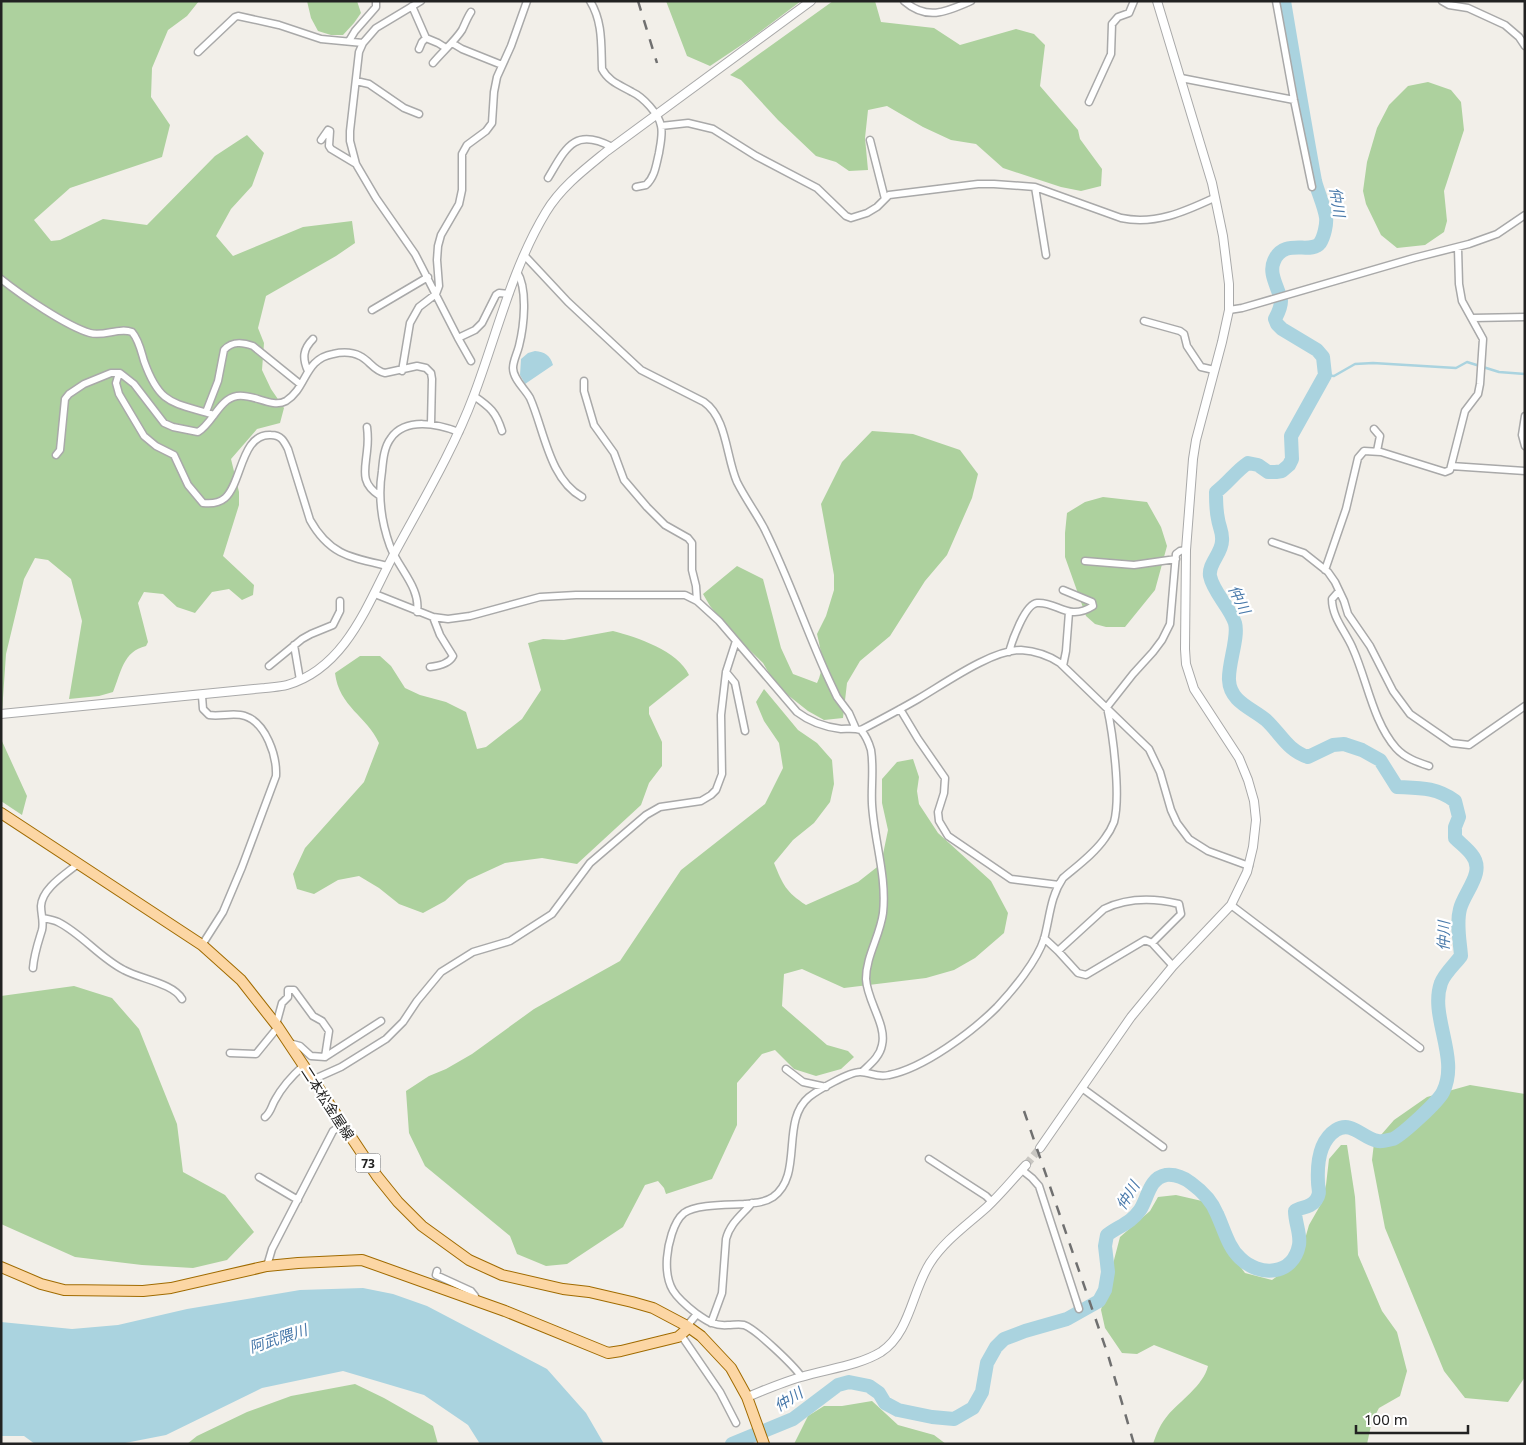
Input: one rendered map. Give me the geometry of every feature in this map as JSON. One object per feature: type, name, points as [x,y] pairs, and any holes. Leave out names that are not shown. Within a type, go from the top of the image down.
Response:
[{"type":"main road","name":"二本松金屋線","points":[[1,813],[202,945],[224,962],[241,980],[277,1026],[377,1176],[398,1202],[428,1231],[469,1260],[484,1268],[563,1289],[589,1292],[632,1302],[653,1308],[687,1326],[701,1336],[731,1368],[747,1397],[764,1444]]},
{"type":"main road","points":[[1,1267],[41,1284],[64,1290],[143,1291],[171,1288],[267,1266],[362,1260],[514,1314],[608,1353],[681,1335],[687,1326]]},
{"type":"street","points":[[349,41],[355,31],[376,7],[376,1]]},
{"type":"street","points":[[421,1],[376,28],[363,43],[359,52],[350,142],[356,164],[376,198],[416,254],[470,361]]},
{"type":"street","points":[[402,371],[410,324],[418,307],[436,294],[439,286],[438,246],[441,235],[459,204],[462,190],[462,154],[467,145],[486,131],[492,123],[494,92],[502,65],[527,1]]},
{"type":"street","points":[[590,1],[600,22],[602,69],[614,83],[640,96],[661,126],[659,152],[654,175],[646,185],[636,186]]},
{"type":"street","points":[[1,714],[202,696],[287,685],[300,680],[336,655],[375,594],[388,566],[444,464],[474,396],[524,255],[547,211],[564,188],[612,147],[811,1]]},
{"type":"street","points":[[904,1],[916,10],[935,14],[971,1]]},
{"type":"street","points":[[1088,102],[1110,54],[1112,24],[1118,17],[1129,13],[1134,1]]},
{"type":"street","points":[[1040,1148],[1131,1017],[1174,966],[1231,904],[1249,866],[1256,820],[1254,801],[1239,758],[1194,689],[1186,664],[1186,550],[1193,460],[1196,440],[1230,310],[1223,236],[1205,160],[1157,1]]},
{"type":"street","points":[[1276,1],[1312,187]]},
{"type":"street","points":[[1442,1],[1449,5],[1468,8],[1505,25],[1519,37],[1525,46]]},
{"type":"street","points":[[412,6],[426,38],[446,48]]},
{"type":"street","points":[[433,63],[462,29],[471,12]]},
{"type":"street","points":[[198,52],[238,16],[280,25],[321,39],[363,43]]},
{"type":"street","points":[[419,49],[426,38]]},
{"type":"street","points":[[452,42],[462,50],[502,65]]},
{"type":"street","points":[[1181,78],[1294,100]]},
{"type":"street","points":[[356,81],[369,84],[404,108],[419,114]]},
{"type":"street","points":[[661,126],[688,123],[713,129],[756,156],[817,188],[846,216],[851,218],[867,213],[892,195],[978,184],[1035,187],[1121,218],[1135,221],[1163,218],[1188,210],[1214,198]]},
{"type":"street","points":[[321,140],[328,130],[330,131],[329,144],[332,149],[356,164]]},
{"type":"street","points":[[548,178],[561,155],[573,142],[580,140],[600,141],[612,147]]},
{"type":"street","points":[[870,140],[885,199]]},
{"type":"street","points":[[1035,187],[1046,255]]},
{"type":"street","points":[[1230,310],[1414,258],[1458,248],[1497,234],[1525,215]]},
{"type":"street","points":[[1325,570],[1346,509],[1358,458],[1364,451],[1377,451],[1445,472],[1450,470],[1465,411],[1478,394],[1483,339],[1462,301],[1459,284],[1458,248]]},
{"type":"street","points":[[524,255],[568,302],[641,370],[704,402],[713,410],[723,432],[737,481],[764,529],[829,680],[837,697],[858,729],[867,738],[871,751],[872,804],[884,889],[882,914],[866,980],[869,996],[882,1035],[882,1045],[877,1056],[862,1072]]},
{"type":"street","points":[[518,272],[524,292],[520,339],[513,368],[514,374],[530,399],[556,468],[565,482],[582,497]]},
{"type":"street","points":[[372,310],[428,277]]},
{"type":"street","points":[[1,279],[58,317],[92,333],[128,330],[132,332],[137,338],[152,380],[163,396],[182,407],[214,415]]},
{"type":"street","points":[[458,338],[475,330],[482,323],[496,294],[509,294]]},
{"type":"street","points":[[1472,318],[1525,317]]},
{"type":"street","points":[[1144,322],[1180,331],[1184,334],[1187,346],[1201,367],[1214,370]]},
{"type":"street","points":[[308,371],[304,360],[304,353],[307,345],[314,339]]},
{"type":"street","points":[[206,412],[218,381],[224,350],[233,344],[244,343],[253,346],[300,384]]},
{"type":"street","points":[[56,455],[60,450],[64,404],[69,394],[98,377],[119,373],[134,384],[162,421],[179,429],[198,432],[205,427],[221,406],[236,396],[248,395],[274,403],[281,403],[292,396],[316,360],[324,356],[345,352],[361,356],[380,372],[389,374],[422,366],[426,368],[431,373],[432,379],[432,424]]},
{"type":"street","points":[[119,373],[116,383],[119,394],[144,436],[156,446],[174,455],[188,485],[203,503],[213,504],[224,499],[232,488],[243,457],[250,446],[264,436],[277,436],[282,438],[288,449],[310,520],[316,531],[339,552],[349,557],[388,566]]},
{"type":"street","points":[[584,381],[584,391],[594,425],[614,453],[624,480],[646,508],[666,525],[688,538],[692,543],[692,570],[697,600]]},
{"type":"street","points":[[474,396],[490,408],[498,419],[502,431]]},
{"type":"street","points":[[1525,416],[1522,435],[1525,446]]},
{"type":"street","points":[[417,612],[418,596],[394,555],[385,531],[380,496],[384,455],[392,436],[417,424],[432,424],[459,432]]},
{"type":"street","points":[[368,427],[365,474],[370,488],[380,496]]},
{"type":"street","points":[[1374,429],[1380,436],[1377,451]]},
{"type":"street","points":[[1451,466],[1525,471]]},
{"type":"street","points":[[1272,542],[1304,553],[1325,570],[1335,582],[1348,614],[1370,646],[1400,701],[1416,718],[1452,743],[1469,745],[1524,708]]},
{"type":"street","points":[[1107,707],[1133,674],[1154,652],[1166,632],[1170,624],[1176,559],[1178,552],[1186,550]]},
{"type":"street","points":[[1085,561],[1134,565],[1176,559]]},
{"type":"street","points":[[1009,652],[1024,616],[1032,604],[1039,603],[1069,612],[1093,606],[1092,602],[1063,590]]},
{"type":"street","points":[[1339,591],[1332,599],[1334,612],[1352,647],[1387,737],[1407,757],[1429,766]]},
{"type":"street","points":[[375,594],[417,612],[448,619],[461,618],[540,597],[678,594],[691,597],[697,600],[720,621],[791,706],[802,716],[822,725],[843,729],[858,729],[900,709],[991,657],[1020,650],[1050,657],[1063,666],[1082,686],[1107,707],[1149,750],[1160,772],[1171,810],[1190,839],[1208,851],[1249,866]]},
{"type":"street","points":[[269,666],[294,645],[311,634],[334,625],[340,611],[340,601]]},
{"type":"street","points":[[1063,666],[1069,612]]},
{"type":"street","points":[[430,667],[442,665],[450,661],[453,656],[440,635],[433,617]]},
{"type":"street","points":[[312,1080],[341,1068],[386,1039],[403,1022],[417,1001],[441,972],[473,952],[510,941],[552,914],[590,863],[646,815],[660,807],[701,801],[716,790],[722,774],[722,715],[726,672],[736,640]]},
{"type":"street","points":[[294,645],[300,680]]},
{"type":"street","points":[[726,672],[735,683],[745,731]]},
{"type":"street","points":[[202,696],[203,709],[210,715],[245,716],[258,724],[269,741],[276,768],[276,776],[223,912],[202,945]]},
{"type":"street","points":[[801,1376],[755,1332],[745,1326],[718,1326],[710,1323],[674,1295],[667,1274],[667,1254],[678,1221],[684,1213],[694,1209],[752,1203],[769,1199],[780,1190],[788,1172],[794,1128],[799,1111],[809,1097],[850,1075],[862,1072],[879,1076],[902,1072],[937,1054],[967,1032],[1006,996],[1033,961],[1044,938],[1053,896],[1059,885],[1100,844],[1114,823],[1116,786],[1112,729],[1107,707]]},
{"type":"street","points":[[900,709],[945,778],[944,793],[938,812],[939,821],[948,836],[1010,879],[1059,885]]},
{"type":"street","points":[[33,968],[33,955],[42,930],[41,906],[44,896],[51,886],[79,863]]},
{"type":"street","points":[[1058,951],[1104,909],[1123,901],[1165,900],[1179,904],[1181,914],[1152,943]]},
{"type":"street","points":[[1231,904],[1420,1048]]},
{"type":"street","points":[[43,918],[58,922],[113,965],[172,990],[179,994],[182,999]]},
{"type":"street","points":[[1044,938],[1078,973],[1086,975],[1145,940],[1152,943],[1174,966]]},
{"type":"street","points":[[230,1053],[256,1054],[277,1026],[282,1003],[288,997],[288,990],[294,990],[312,1016],[322,1021],[330,1031],[325,1057]]},
{"type":"street","points":[[289,1043],[300,1046],[311,1056],[325,1057],[381,1021]]},
{"type":"street","points":[[265,1117],[270,1113],[280,1092],[296,1072],[304,1066]]},
{"type":"street","points":[[786,1069],[804,1082],[826,1087]]},
{"type":"street","points":[[1082,1088],[1163,1146]]},
{"type":"street","points":[[267,1266],[272,1249],[333,1131],[342,1125]]},
{"type":"street","points":[[929,1159],[986,1196],[992,1202]]},
{"type":"street","points":[[747,1397],[801,1376],[864,1359],[888,1347],[903,1327],[917,1288],[930,1263],[950,1239],[992,1202],[1024,1168],[1039,1186],[1079,1308]]},
{"type":"street","points":[[260,1177],[298,1200]]},
{"type":"street","points":[[710,1323],[722,1292],[728,1230],[752,1203]]},
{"type":"street","points":[[437,1271],[436,1275],[471,1291],[475,1296],[475,1301]]},
{"type":"street","points":[[687,1326],[697,1314]]},
{"type":"street","points":[[681,1335],[720,1392],[736,1423]]},
{"type":"green space","points":[[1,1],[199,1],[187,16],[168,30],[152,68],[151,97],[170,125],[162,157],[70,188],[34,220],[51,241],[60,240],[103,219],[147,225],[215,156],[247,135],[264,153],[252,186],[231,209],[216,236],[233,256],[303,227],[352,221],[355,243],[266,296],[258,328],[264,343],[262,370],[271,389],[284,408],[280,423],[257,429],[231,459],[239,492],[239,505],[223,556],[254,585],[253,595],[242,600],[229,589],[212,592],[195,613],[177,607],[163,594],[144,592],[138,603],[148,642],[146,646],[132,653],[128,658],[121,670],[113,692],[99,696],[69,699],[82,621],[71,579],[48,560],[35,558],[24,579],[6,654],[1,727]]},
{"type":"green space","points":[[307,1],[357,1],[361,13],[343,35],[331,35],[318,31],[311,18]]},
{"type":"green space","points":[[666,1],[801,1],[749,40],[710,66],[687,56]]},
{"type":"green space","points":[[833,1],[875,1],[881,22],[934,28],[960,45],[1016,29],[1034,34],[1045,45],[1040,86],[1078,130],[1080,139],[1102,169],[1101,186],[1081,191],[1061,187],[1003,168],[976,144],[951,140],[923,127],[887,106],[868,110],[865,138],[868,170],[849,171],[836,162],[816,156],[778,120],[741,80],[730,75]]},
{"type":"green space","points":[[1428,82],[1451,90],[1461,102],[1464,130],[1444,191],[1447,221],[1444,232],[1425,245],[1397,248],[1381,235],[1366,204],[1363,191],[1367,162],[1377,128],[1389,105],[1408,86]]},
{"type":"green space","points":[[872,431],[913,434],[960,450],[978,474],[972,498],[947,555],[925,581],[890,636],[860,661],[847,683],[843,718],[824,720],[808,711],[784,692],[773,680],[763,663],[733,634],[710,606],[703,594],[737,566],[763,579],[781,648],[793,674],[817,683],[822,665],[817,634],[826,616],[834,590],[834,575],[821,504],[842,462]]},
{"type":"green space","points":[[1103,497],[1147,502],[1161,527],[1167,546],[1155,590],[1125,627],[1106,627],[1095,624],[1086,616],[1065,557],[1067,513],[1085,502]]},
{"type":"green space","points":[[613,631],[656,646],[684,666],[689,675],[649,707],[649,714],[662,742],[662,766],[649,783],[641,805],[577,864],[542,858],[505,863],[468,880],[445,901],[423,913],[399,904],[379,888],[359,876],[338,880],[314,894],[297,889],[293,874],[305,848],[364,782],[379,743],[368,725],[342,694],[335,673],[360,656],[380,656],[391,666],[405,688],[420,695],[446,702],[466,712],[477,749],[486,747],[522,719],[541,690],[528,643],[543,639],[564,640]]},
{"type":"green space","points":[[764,689],[798,730],[817,743],[832,760],[834,784],[830,802],[814,823],[793,840],[774,863],[789,892],[806,905],[858,882],[881,864],[888,830],[882,803],[882,779],[897,762],[913,759],[919,777],[917,791],[919,804],[938,833],[991,881],[1008,913],[1004,933],[975,958],[954,970],[926,978],[844,988],[802,969],[784,974],[782,1006],[827,1045],[848,1051],[854,1057],[841,1069],[816,1076],[794,1069],[775,1050],[762,1054],[737,1083],[737,1125],[712,1179],[666,1194],[658,1181],[645,1185],[623,1227],[567,1264],[546,1266],[517,1254],[510,1236],[425,1166],[409,1133],[406,1091],[429,1076],[446,1069],[472,1054],[534,1009],[620,961],[681,870],[765,804],[783,768],[779,743],[764,721],[756,702]]},
{"type":"green space","points":[[1,739],[27,796],[22,815],[1,801]]},
{"type":"green space","points":[[74,986],[112,998],[139,1029],[177,1124],[183,1172],[225,1195],[254,1232],[227,1260],[193,1268],[142,1265],[75,1257],[1,1224],[1,996]]},
{"type":"green space","points":[[1470,1085],[1525,1094],[1525,1377],[1508,1402],[1465,1398],[1444,1371],[1385,1228],[1372,1160],[1374,1143],[1394,1120],[1427,1097]]},
{"type":"green space","points":[[1341,1145],[1347,1145],[1355,1197],[1358,1255],[1382,1311],[1397,1332],[1407,1371],[1400,1396],[1379,1408],[1372,1421],[1367,1444],[1153,1444],[1165,1418],[1202,1380],[1208,1366],[1154,1345],[1137,1354],[1122,1353],[1105,1328],[1101,1310],[1120,1237],[1150,1211],[1158,1197],[1176,1195],[1202,1201],[1215,1214],[1225,1246],[1245,1273],[1272,1280],[1299,1260],[1309,1225],[1321,1204],[1326,1185],[1329,1159]]},
{"type":"green space","points":[[355,1384],[433,1426],[438,1444],[187,1444],[197,1436],[247,1412],[291,1396]]},
{"type":"green space","points":[[872,1401],[898,1425],[934,1435],[946,1444],[794,1444],[808,1416],[824,1406],[842,1406]]},
{"type":"water","points":[[535,351],[547,355],[553,365],[525,384],[520,375],[521,359],[528,353]]},
{"type":"water","name":"阿武隈川","points":[[363,1288],[393,1294],[427,1306],[547,1369],[586,1413],[604,1444],[480,1444],[468,1425],[424,1395],[343,1371],[262,1388],[166,1435],[120,1444],[35,1444],[24,1436],[1,1436],[1,1322],[72,1329],[118,1325],[187,1309],[300,1290]]},
{"type":"waterway","name":"仲川","points":[[732,1444],[793,1419],[838,1385],[849,1382],[869,1386],[879,1393],[885,1403],[898,1410],[932,1417],[954,1419],[973,1408],[982,1392],[987,1363],[996,1347],[1004,1339],[1067,1319],[1099,1301],[1105,1290],[1108,1272],[1105,1246],[1107,1235],[1129,1221],[1140,1210],[1152,1184],[1160,1177],[1166,1175],[1185,1179],[1206,1197],[1215,1209],[1232,1249],[1240,1258],[1256,1268],[1265,1270],[1283,1268],[1296,1255],[1299,1245],[1295,1211],[1314,1203],[1318,1195],[1320,1153],[1330,1135],[1336,1130],[1347,1127],[1373,1140],[1393,1139],[1420,1117],[1443,1092],[1447,1079],[1448,1065],[1438,996],[1442,980],[1461,956],[1458,927],[1460,909],[1473,882],[1477,868],[1472,855],[1455,838],[1455,827],[1459,817],[1455,801],[1448,796],[1434,791],[1397,787],[1380,760],[1362,750],[1344,744],[1333,745],[1308,757],[1301,754],[1289,746],[1266,720],[1237,699],[1230,688],[1229,680],[1236,636],[1235,623],[1214,588],[1210,576],[1211,567],[1220,550],[1222,541],[1218,522],[1216,492],[1248,463],[1258,465],[1268,472],[1282,471],[1289,465],[1292,459],[1291,436],[1325,375],[1323,357],[1317,350],[1282,329],[1275,319],[1281,301],[1272,271],[1274,261],[1278,254],[1284,250],[1316,246],[1320,243],[1326,227],[1324,208],[1315,181],[1284,1]]},
{"type":"waterway","points":[[1325,375],[1334,376],[1355,364],[1373,363],[1456,368],[1467,362],[1499,372],[1525,374]]},
{"type":"tunnel","points":[[1026,1165],[1040,1148]]},
{"type":"railway","points":[[638,1],[657,63]]},
{"type":"railway","points":[[1024,1111],[1108,1355],[1134,1444]]}]
